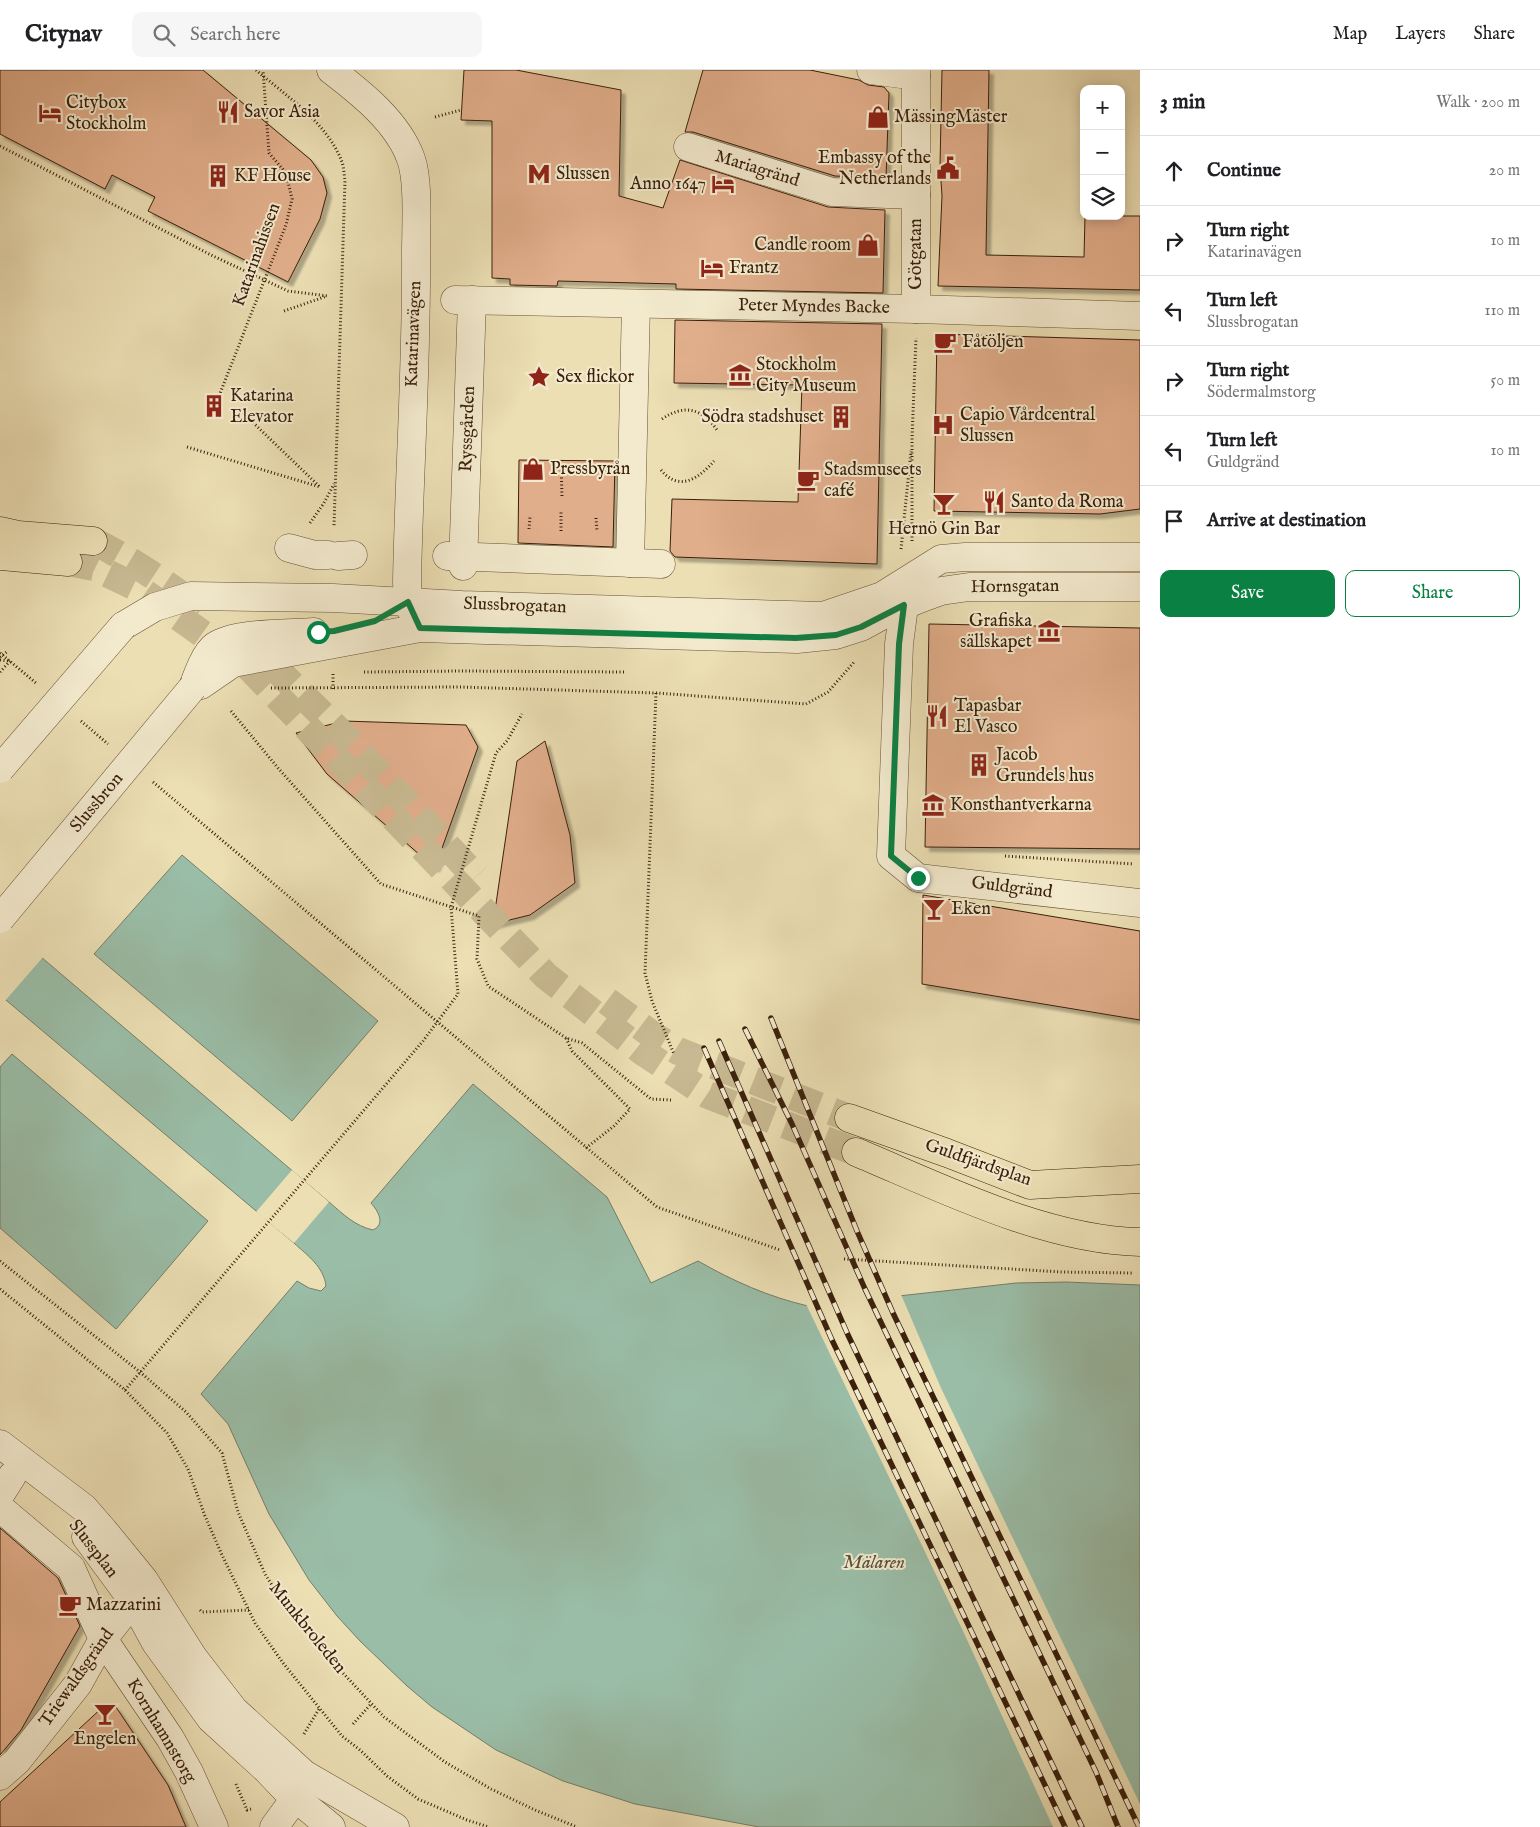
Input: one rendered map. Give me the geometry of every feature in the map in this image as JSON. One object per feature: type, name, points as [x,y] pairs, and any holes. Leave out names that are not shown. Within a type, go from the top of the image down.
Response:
[{"type":"main road","points":[[0,531],[18,535],[93,541]]},
{"type":"main road","points":[[0,556],[68,562]]},
{"type":"main road","name":"Guldfjärdsplan","points":[[849,1118],[948,1152],[1030,1185],[1140,1179]]},
{"type":"main road","name":"Guldfjärdsplan","points":[[856,1152],[994,1209],[1061,1230],[1123,1241],[1140,1242]]},
{"type":"street","name":"Katarinavägen","points":[[331,70],[375,108],[393,127],[412,159],[416,189],[416,287],[408,525],[408,602],[420,628]]},
{"type":"street","points":[[871,70],[916,73]]},
{"type":"street","name":"Götgatan","points":[[916,73],[916,310]]},
{"type":"street","name":"Mariagränd","points":[[688,147],[832,192],[916,196]]},
{"type":"street","name":"Ryssgården","points":[[661,564],[458,560],[463,300],[668,304]]},
{"type":"street","points":[[630,563],[645,437],[636,304]]},
{"type":"street","name":"Peter Myndes Backe","points":[[668,304],[1140,316]]},
{"type":"street","points":[[289,548],[330,554]]},
{"type":"street","name":"Hornsgatan","points":[[902,598],[941,559],[965,557],[1140,556]]},
{"type":"street","name":"Hornsgatan","points":[[902,598],[969,586],[1140,586]]},
{"type":"street","name":"Slussbrogatan","points":[[0,769],[123,626],[155,607],[191,596],[333,598],[822,616],[882,596],[902,598]]},
{"type":"street","name":"Slussbrogatan","points":[[193,687],[201,685],[233,663],[420,628],[796,638],[836,635],[861,627],[902,598]]},
{"type":"street","name":"Guldgränd","points":[[902,598],[891,856],[918,878],[1140,903]]},
{"type":"street","points":[[193,687],[201,666],[214,647],[240,637],[342,629],[375,621],[408,602]]},
{"type":"street","name":"Slussbron","points":[[0,919],[193,687]]},
{"type":"street","name":"Slussplan","points":[[0,1444],[84,1508],[144,1580],[194,1657],[234,1710],[304,1774],[395,1827]]},
{"type":"street","name":"Slussplan","points":[[4,1480],[72,1520],[133,1601]]},
{"type":"street","name":"Slussplan","points":[[0,1508],[71,1568],[103,1639]]},
{"type":"street","points":[[133,1601],[156,1643],[211,1719],[287,1791],[331,1827]]},
{"type":"street","name":"Triewaldsgränd","points":[[0,1776],[17,1761],[78,1684],[103,1639],[133,1601]]},
{"type":"street","name":"Kornhamnstorg","points":[[103,1639],[170,1738],[189,1772],[214,1827]]},
{"type":"street","points":[[274,1827],[296,1797]]},
{"type":"path","points":[[256,70],[317,122],[342,162],[345,181],[330,554]]},
{"type":"path","name":"Katarinahissen","points":[[219,396],[286,225],[292,200],[286,174],[269,152],[263,70]]},
{"type":"path","points":[[435,117],[462,110]]},
{"type":"path","points":[[0,146],[212,256],[288,291],[328,296],[284,311]]},
{"type":"path","name":"Götgatan","points":[[912,542],[912,438],[916,310]]},
{"type":"path","points":[[645,437],[661,420],[672,412],[685,409],[704,415],[710,419],[717,430]]},
{"type":"path","points":[[187,448],[320,488],[241,411]]},
{"type":"path","name":"Götgatan","points":[[901,553],[912,438]]},
{"type":"path","points":[[560,460],[562,498]]},
{"type":"path","points":[[659,468],[666,476],[674,480],[690,481],[707,469],[714,461]]},
{"type":"path","points":[[8,651],[1,656],[10,661],[36,683]]},
{"type":"path","points":[[264,688],[374,689],[460,687],[656,693],[806,704],[828,692],[858,658]]},
{"type":"path","points":[[0,672],[10,661]]},
{"type":"path","points":[[364,672],[624,672]]},
{"type":"path","points":[[656,693],[645,973],[652,1001],[674,1054]]},
{"type":"path","points":[[231,711],[278,768],[381,884],[479,916],[477,959],[488,986],[566,1038],[582,1043],[651,1099],[671,1100]]},
{"type":"path","points":[[124,1390],[438,1022],[458,994],[451,906],[496,753],[507,741],[522,714]]},
{"type":"path","points":[[74,715],[112,747]]},
{"type":"path","points":[[150,779],[657,1207],[780,1250]]},
{"type":"path","points":[[997,855],[1134,864]]},
{"type":"path","points":[[566,1038],[572,1051],[630,1109],[614,1126],[586,1148]]},
{"type":"path","points":[[844,1259],[1062,1272],[1140,1274]]},
{"type":"path","name":"Munkbroleden","points":[[0,1261],[140,1372],[186,1412],[222,1453],[238,1512],[265,1574],[284,1604],[315,1643],[384,1718],[445,1762],[500,1793],[577,1827]]},
{"type":"path","name":"Munkbroleden","points":[[0,1289],[124,1390],[167,1433],[188,1469],[234,1583],[255,1623],[283,1663],[342,1736],[387,1776],[418,1799],[467,1820],[489,1827]]},
{"type":"path","points":[[195,1608],[202,1612],[249,1610]]},
{"type":"path","points":[[353,1724],[371,1704]]},
{"type":"path","points":[[301,1737],[319,1709]]},
{"type":"water","points":[[182,855],[378,1021],[292,1121],[94,954]]},
{"type":"water","name":"Mälaren","points":[[0,922],[339,1211],[355,1223],[373,1230],[379,1224],[380,1217],[371,1203],[473,1084],[607,1197],[651,1283],[698,1261],[751,1288],[808,1306],[1016,1283],[1066,1282],[1140,1285],[1140,1827],[759,1827],[635,1804],[563,1781],[496,1750],[432,1707],[360,1641],[337,1616],[309,1580],[269,1514],[228,1424],[201,1394],[297,1281],[309,1288],[321,1291],[326,1286],[322,1273],[314,1262],[294,1243],[0,995]]},
{"type":"water","points":[[12,1054],[208,1221],[116,1329],[0,1228],[0,1067]]},
{"type":"pier","points":[[0,919],[44,956],[4,1002],[0,999]]},
{"type":"pier","points":[[292,1170],[329,1202],[294,1243],[256,1212]]},
{"type":"pier","points":[[900,1292],[941,1388],[1140,1804],[1140,1827],[1053,1827],[963,1631],[805,1302]]},
{"type":"building","name":"KF House","points":[[0,70],[203,70],[311,160],[323,177],[327,193],[320,219],[288,282],[148,211],[155,197],[112,175],[105,189],[0,134]]},
{"type":"building","points":[[464,70],[516,70],[621,90],[619,196],[663,208],[680,160],[828,207],[885,210],[883,293],[676,289],[676,284],[558,281],[557,286],[510,285],[510,279],[492,278],[492,121],[461,120]]},
{"type":"building","points":[[703,70],[810,70],[859,80],[868,85],[884,87],[889,93],[886,178],[835,176],[693,132],[685,132]]},
{"type":"building","points":[[942,70],[989,70],[986,255],[1084,257],[1085,220],[1125,220],[1125,216],[1140,216],[1140,290],[938,286],[942,196],[940,166]]},
{"type":"building","name":"Södra stadshuset","points":[[675,320],[882,324],[877,564],[675,557],[670,551],[672,499],[798,502],[802,385],[674,383]]},
{"type":"building","points":[[937,334],[1140,340],[1140,509],[1100,514],[934,511]]},
{"type":"building","points":[[519,460],[615,461],[613,547],[518,543]]},
{"type":"building","points":[[929,624],[1140,628],[1140,849],[925,847]]},
{"type":"building","points":[[344,721],[466,725],[478,747],[435,868],[327,774],[296,733]]},
{"type":"building","points":[[545,741],[570,835],[575,883],[530,915],[493,924],[517,761]]},
{"type":"building","points":[[923,895],[1140,931],[1140,1020],[922,984]]},
{"type":"building","points":[[0,1528],[58,1578],[80,1626],[21,1730],[0,1755]]},
{"type":"building","points":[[105,1705],[116,1707],[168,1785],[186,1827],[0,1827],[0,1802]]},
{"type":"tunnel","points":[[93,541],[135,564],[201,609]]},
{"type":"tunnel","points":[[68,562],[94,567],[138,588],[249,667],[546,976],[643,1052],[708,1095],[856,1152]]},
{"type":"tunnel","points":[[272,665],[337,729],[476,877]]},
{"type":"tunnel","points":[[607,1001],[651,1034],[678,1051],[849,1118]]},
{"type":"railway","points":[[771,1018],[857,1231],[893,1313],[1139,1827]]},
{"type":"railway","points":[[745,1029],[792,1124],[865,1289],[1096,1772],[1118,1827]]},
{"type":"railway","points":[[719,1041],[848,1335],[1082,1827]]},
{"type":"railway","points":[[704,1048],[832,1340],[1065,1827]]},
{"type":"place","name":"Savor Asia","points":[[228,112]]},
{"type":"place","name":"Citybox Stockholm","points":[[50,113]]},
{"type":"place","name":"MässingMäster","points":[[878,117]]},
{"type":"place","name":"Embassy of the Netherlands","points":[[948,168]]},
{"type":"place","name":"Slussen","points":[[539,174]]},
{"type":"place","name":"KF House","points":[[218,176]]},
{"type":"place","name":"Anno 1647","points":[[723,184]]},
{"type":"place","name":"Candle room","points":[[868,245]]},
{"type":"place","name":"Frantz","points":[[712,268]]},
{"type":"place","name":"Fåtöljen","points":[[945,342]]},
{"type":"place","name":"Stockholm City Museum","points":[[740,375]]},
{"type":"place","name":"Sex flickor","points":[[539,377]]},
{"type":"place","name":"Katarina Elevator","points":[[214,406]]},
{"type":"place","name":"Södra stadshuset","points":[[841,417]]},
{"type":"place","name":"Capio Vårdcentral Slussen","points":[[943,425]]},
{"type":"place","name":"Pressbyrån","points":[[533,469]]},
{"type":"place","name":"Stadsmuseets café","points":[[808,480]]},
{"type":"place","name":"Santo da Roma","points":[[994,502]]},
{"type":"place","name":"Hernö Gin Bar","points":[[944,504]]},
{"type":"place","name":"Grafiska sällskapet","points":[[1049,631]]},
{"type":"place","name":"Tapasbar El Vasco","points":[[937,716]]},
{"type":"place","name":"Jacob Grundels hus","points":[[979,765]]},
{"type":"place","name":"Konsthantverkarna","points":[[933,805]]},
{"type":"place","name":"Eken","points":[[934,909]]},
{"type":"place","name":"Mazzarini","points":[[70,1605]]},
{"type":"place","name":"Engelen","points":[[105,1714]]},
{"type":"route","points":[[318,632],[334,631],[375,621],[408,602],[420,628],[796,638],[836,635],[861,627],[904,605],[899,644],[891,856],[918,878]]}]
